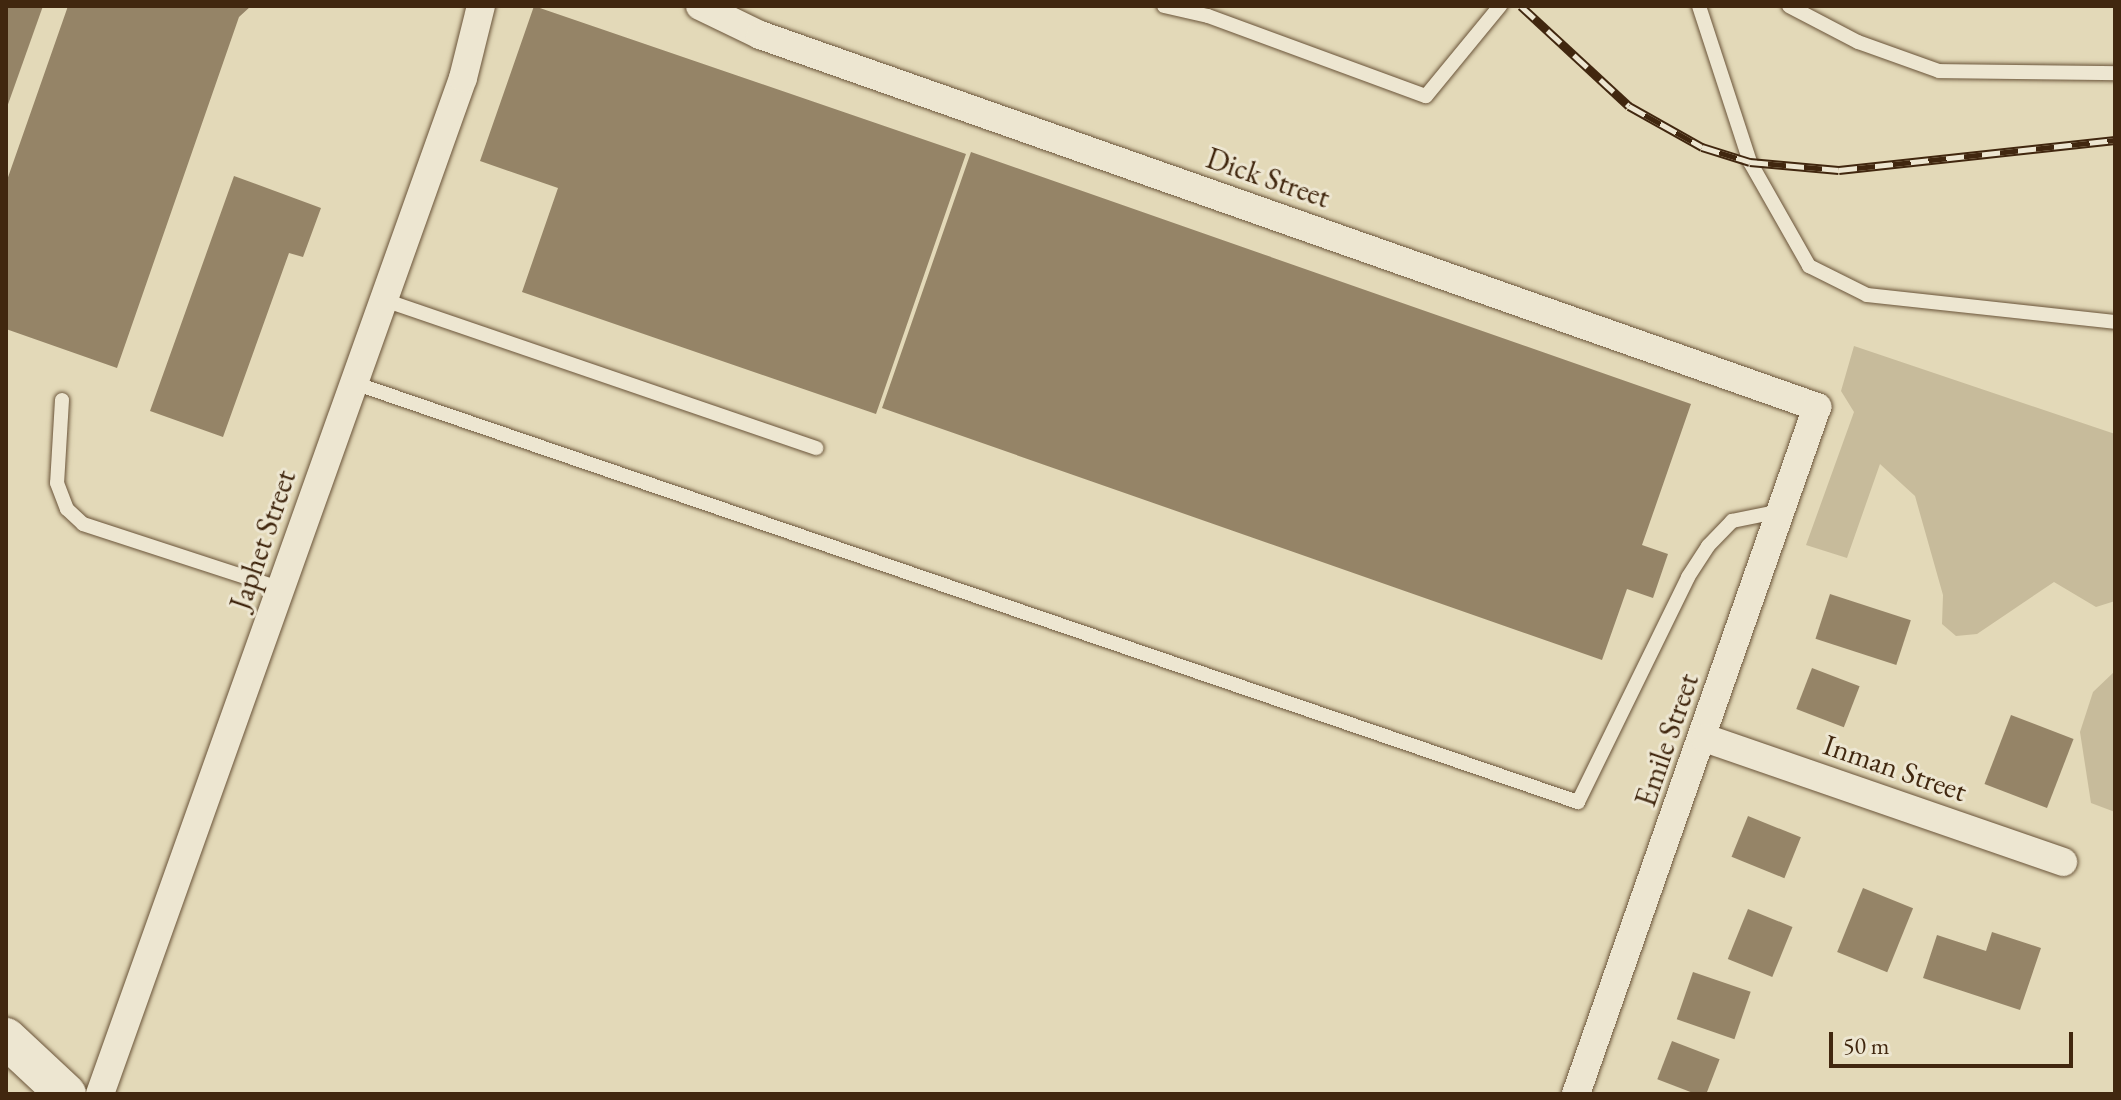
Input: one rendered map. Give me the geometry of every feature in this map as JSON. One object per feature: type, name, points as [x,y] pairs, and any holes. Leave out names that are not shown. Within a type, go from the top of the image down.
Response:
[{"type":"main road","points":[[6,1038],[66,1094]]},
{"type":"street","name":"Japhet Street","points":[[100,1094],[463,78],[481,6]]},
{"type":"street","name":"Dick Street","points":[[700,6],[775,41],[1817,407]]},
{"type":"street","name":"Emile Street","points":[[1576,1094],[1705,738],[1817,407]]},
{"type":"street","name":"Inman Street","points":[[1705,738],[2063,862]]},
{"type":"lane","points":[[1164,6],[1207,11],[1426,96],[1500,6]]},
{"type":"lane","points":[[1699,6],[1750,162],[1809,266],[1867,295],[2115,322]]},
{"type":"lane","points":[[1789,6],[1858,42],[1939,71],[2115,73]]},
{"type":"lane","points":[[384,300],[816,448]]},
{"type":"lane","points":[[354,383],[1578,802],[1688,577],[1708,546],[1732,521],[1781,510]]},
{"type":"lane","points":[[62,400],[57,483],[67,509],[83,524],[282,589]]},
{"type":"shaded area","points":[[1854,346],[2115,434],[2115,601],[2096,607],[2054,582],[1977,634],[1956,636],[1942,624],[1943,595],[1915,496],[1880,464],[1847,558],[1806,545],[1854,412],[1841,391]]},
{"type":"shaded area","points":[[2115,671],[2115,812],[2091,803],[2080,732],[2093,692]]},
{"type":"building","points":[[6,6],[43,6],[6,110]]},
{"type":"building","points":[[68,6],[251,6],[239,17],[117,368],[6,329],[6,183]]},
{"type":"building","points":[[534,6],[966,154],[876,414],[522,292],[558,188],[480,161]]},
{"type":"building","points":[[971,152],[1691,404],[1642,545],[1668,554],[1653,598],[1627,589],[1602,660],[882,408]]},
{"type":"building","points":[[234,176],[321,208],[303,257],[289,253],[223,437],[150,411]]},
{"type":"building","points":[[1830,594],[1911,620],[1896,665],[1815,639]]},
{"type":"building","points":[[1812,668],[1860,686],[1844,727],[1796,709]]},
{"type":"building","points":[[2011,715],[2074,739],[2047,808],[1984,784]]},
{"type":"building","points":[[1748,816],[1801,837],[1784,878],[1732,857]]},
{"type":"building","points":[[1863,888],[1913,908],[1887,972],[1837,952]]},
{"type":"building","points":[[1748,909],[1793,927],[1772,977],[1728,959]]},
{"type":"building","points":[[1992,932],[2041,948],[2020,1010],[1923,978],[1937,935],[1986,951]]},
{"type":"building","points":[[1693,972],[1751,992],[1734,1039],[1677,1019]]},
{"type":"building","points":[[1672,1041],[1720,1059],[1706,1094],[1696,1094],[1657,1079]]},
{"type":"railway","points":[[1521,6],[1629,106],[1702,147],[1750,162],[1839,170],[2115,140]]}]
